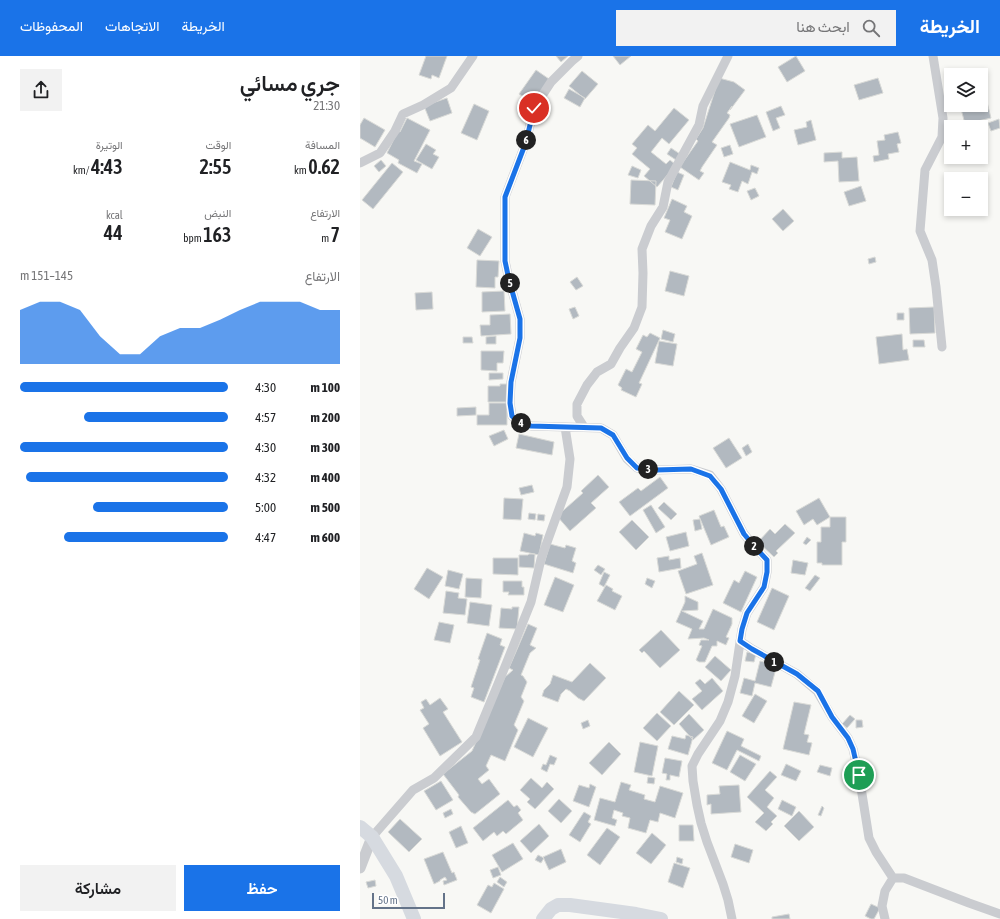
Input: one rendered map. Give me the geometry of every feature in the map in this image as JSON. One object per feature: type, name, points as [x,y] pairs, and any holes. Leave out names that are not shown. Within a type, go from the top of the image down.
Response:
[{"type":"main road","points":[[360,827],[372,837],[396,876],[414,919]]},
{"type":"main road","points":[[543,919],[551,909],[558,905],[570,905],[660,919]]},
{"type":"street","points":[[360,164],[380,153],[395,131],[403,114],[424,105],[451,88],[472,56]]},
{"type":"street","points":[[578,56],[550,82],[534,108],[526,142],[505,197],[505,261],[520,319],[520,338],[511,382],[510,403],[512,416],[519,423],[531,426],[601,428],[613,435],[627,458],[637,468],[656,470],[691,469],[710,476],[721,489],[744,534],[767,560],[767,572],[764,587],[747,613],[742,629],[736,676],[728,702],[720,722],[698,754],[692,766],[693,781],[701,823],[723,884],[732,919]]},
{"type":"street","points":[[584,427],[577,416],[577,404],[587,385],[597,372],[610,364],[634,328],[642,307],[642,249],[651,226],[664,207],[668,182],[699,125],[703,106],[728,56]]},
{"type":"street","points":[[933,56],[943,118],[942,137],[925,170],[920,232],[932,260],[942,347]]},
{"type":"street","points":[[360,868],[372,837],[413,790],[434,778],[476,737],[531,602],[541,559],[567,487],[570,458],[565,427]]},
{"type":"street","points":[[740,641],[797,674],[818,691],[832,717],[848,738],[853,749],[859,775],[869,838],[876,852],[893,878]]},
{"type":"street","points":[[893,878],[904,878],[1000,914]]},
{"type":"street","points":[[885,919],[882,906],[885,892],[893,878]]},
{"type":"building","points":[[426,56],[447,56],[439,78],[432,75],[431,79],[419,75]]},
{"type":"building","points":[[556,56],[568,56],[561,62]]},
{"type":"building","points":[[613,56],[631,56],[620,65]]},
{"type":"building","points":[[796,56],[805,71],[787,82],[778,67]]},
{"type":"building","points":[[536,70],[549,79],[533,103],[519,94]]},
{"type":"building","points":[[582,71],[598,84],[585,99],[569,86]]},
{"type":"building","points":[[719,78],[734,82],[745,90],[727,113],[730,115],[729,118],[712,142],[717,145],[702,167],[700,171],[704,173],[699,180],[680,167],[698,141],[696,139],[703,128]]},
{"type":"building","points":[[878,78],[883,93],[859,100],[854,85]]},
{"type":"building","points":[[569,89],[585,98],[580,107],[564,98]]},
{"type":"building","points":[[447,98],[452,113],[430,121],[424,106]]},
{"type":"building","points":[[474,104],[489,111],[477,140],[461,133]]},
{"type":"building","points":[[781,106],[785,115],[776,118],[780,128],[773,131],[766,112]]},
{"type":"building","points":[[988,106],[991,118],[982,120],[964,120],[962,112],[988,112]]},
{"type":"building","points":[[674,108],[689,120],[669,144],[662,138],[651,152],[666,164],[670,160],[676,165],[657,187],[644,176],[650,169],[632,154],[637,148],[632,144],[648,125],[655,131]]},
{"type":"building","points":[[757,115],[766,137],[739,147],[730,124]]},
{"type":"building","points":[[364,118],[385,130],[375,147],[360,138],[360,125]]},
{"type":"building","points":[[407,118],[430,130],[414,161],[422,164],[417,173],[398,163],[399,160],[387,153],[398,131],[400,132]]},
{"type":"building","points":[[999,119],[1000,128],[991,131],[988,123]]},
{"type":"building","points":[[811,120],[816,140],[798,145],[794,130],[807,127],[806,122]]},
{"type":"building","points":[[898,132],[901,143],[897,144],[899,152],[888,154],[889,159],[874,162],[873,156],[879,155],[877,141],[885,140],[884,135]]},
{"type":"building","points":[[426,144],[436,150],[433,154],[439,157],[432,169],[416,160]]},
{"type":"building","points":[[730,145],[733,154],[724,157],[721,148]]},
{"type":"building","points":[[671,148],[680,154],[676,160],[667,154]]},
{"type":"building","points":[[842,152],[842,158],[857,157],[859,181],[839,182],[838,161],[824,162],[824,153]]},
{"type":"building","points":[[381,160],[386,166],[379,172],[374,166]]},
{"type":"building","points":[[730,162],[750,170],[751,165],[759,168],[757,174],[752,172],[748,184],[742,181],[738,192],[729,189],[731,185],[722,182]]},
{"type":"building","points":[[392,163],[403,172],[373,209],[362,200]]},
{"type":"building","points":[[632,166],[641,170],[638,178],[628,175]]},
{"type":"building","points":[[677,172],[684,175],[678,190],[671,187]]},
{"type":"building","points":[[631,180],[656,181],[655,205],[630,204]]},
{"type":"building","points":[[861,186],[866,201],[849,206],[844,192]]},
{"type":"building","points":[[755,188],[759,196],[751,200],[747,191]]},
{"type":"building","points":[[672,199],[687,206],[684,212],[692,216],[682,239],[665,232],[670,220],[664,218]]},
{"type":"building","points":[[783,209],[794,221],[783,231],[772,219]]},
{"type":"building","points":[[478,229],[492,237],[480,256],[467,248]]},
{"type":"building","points":[[875,257],[876,262],[869,264],[868,259]]},
{"type":"building","points":[[477,260],[499,261],[498,277],[495,277],[495,288],[476,287]]},
{"type":"building","points":[[670,271],[689,276],[684,296],[665,291]]},
{"type":"building","points":[[577,277],[583,286],[576,290],[570,282]]},
{"type":"building","points":[[504,291],[505,311],[482,312],[482,292]]},
{"type":"building","points":[[432,292],[433,309],[416,310],[415,293]]},
{"type":"building","points":[[575,307],[579,316],[573,319],[569,309]]},
{"type":"building","points":[[934,307],[935,333],[910,334],[909,308]]},
{"type":"building","points":[[897,313],[904,313],[904,320],[897,320]]},
{"type":"building","points":[[510,314],[511,334],[481,336],[480,325],[490,325],[490,315]]},
{"type":"building","points":[[663,330],[675,334],[673,342],[661,339]]},
{"type":"building","points":[[650,333],[660,338],[639,383],[642,384],[636,397],[621,390],[622,388],[618,385],[626,369],[632,372],[642,352],[636,349],[643,335],[647,337]]},
{"type":"building","points":[[902,334],[903,350],[907,349],[909,360],[879,364],[876,337]]},
{"type":"building","points":[[496,336],[496,344],[486,344],[486,337]]},
{"type":"building","points":[[463,337],[472,337],[473,343],[463,343]]},
{"type":"building","points":[[913,340],[924,340],[925,347],[913,347]]},
{"type":"building","points":[[659,341],[677,344],[673,366],[655,363]]},
{"type":"building","points":[[481,351],[504,351],[503,363],[497,363],[497,371],[481,370]]},
{"type":"building","points":[[489,373],[503,373],[503,379],[489,380]]},
{"type":"building","points":[[500,384],[507,384],[507,402],[488,402],[488,386],[500,386]]},
{"type":"building","points":[[489,403],[507,403],[507,425],[477,425],[477,415],[489,415]]},
{"type":"building","points":[[476,407],[476,415],[457,416],[457,408]]},
{"type":"building","points":[[504,430],[508,439],[494,446],[489,436]]},
{"type":"building","points":[[519,434],[554,442],[552,455],[516,448]]},
{"type":"building","points":[[729,438],[742,458],[726,468],[713,448]]},
{"type":"building","points":[[748,444],[752,452],[746,456],[742,448]]},
{"type":"building","points":[[598,475],[609,487],[591,503],[596,508],[570,531],[557,516],[583,493],[581,491]]},
{"type":"building","points":[[660,477],[668,488],[630,516],[619,502],[638,488],[641,491]]},
{"type":"building","points":[[532,485],[534,492],[521,495],[519,488]]},
{"type":"building","points":[[504,498],[523,499],[521,520],[503,519]]},
{"type":"building","points":[[819,498],[830,517],[817,525],[813,519],[804,525],[796,511]]},
{"type":"building","points":[[664,502],[677,514],[671,520],[658,508]]},
{"type":"building","points":[[651,505],[665,527],[656,533],[643,510]]},
{"type":"building","points":[[714,510],[721,527],[724,526],[729,537],[711,545],[699,516]]},
{"type":"building","points":[[529,513],[536,514],[535,520],[528,519]]},
{"type":"building","points":[[538,514],[545,515],[544,521],[537,520]]},
{"type":"building","points":[[830,517],[846,517],[846,542],[842,542],[842,565],[822,565],[822,563],[817,563],[817,542],[821,542],[821,527],[830,527]]},
{"type":"building","points":[[700,519],[702,529],[695,531],[693,520]]},
{"type":"building","points":[[632,520],[649,537],[636,550],[619,532]]},
{"type":"building","points":[[785,524],[795,533],[776,551],[778,553],[774,557],[758,542],[770,529],[775,534]]},
{"type":"building","points":[[686,532],[689,546],[670,551],[666,537]]},
{"type":"building","points":[[524,533],[535,536],[536,533],[543,535],[539,555],[520,551]]},
{"type":"building","points":[[807,537],[811,540],[806,545],[803,543]]},
{"type":"building","points":[[550,544],[565,548],[566,545],[576,548],[572,561],[576,563],[573,573],[544,564]]},
{"type":"building","points":[[702,553],[713,585],[686,594],[678,571],[697,564],[694,556]]},
{"type":"building","points":[[535,554],[534,568],[519,567],[519,555]]},
{"type":"building","points":[[669,556],[669,560],[680,558],[681,568],[659,572],[657,558]]},
{"type":"building","points":[[493,558],[518,558],[518,575],[493,574]]},
{"type":"building","points":[[793,560],[808,563],[805,575],[791,573]]},
{"type":"building","points":[[598,565],[605,569],[601,575],[594,570]]},
{"type":"building","points":[[427,568],[443,577],[429,599],[414,589]]},
{"type":"building","points":[[448,570],[463,574],[459,589],[445,586]]},
{"type":"building","points":[[745,571],[757,577],[741,612],[723,603],[734,580],[739,583]]},
{"type":"building","points":[[604,572],[610,575],[604,587],[599,584]]},
{"type":"building","points":[[815,575],[820,578],[810,591],[805,588]]},
{"type":"building","points":[[555,577],[574,585],[563,612],[544,605]]},
{"type":"building","points":[[466,578],[482,579],[481,598],[465,597]]},
{"type":"building","points":[[647,578],[655,581],[652,588],[645,584]]},
{"type":"building","points":[[503,581],[522,581],[524,595],[508,595],[509,592],[503,592]]},
{"type":"building","points":[[606,585],[613,589],[612,591],[622,596],[615,610],[597,601]]},
{"type":"building","points":[[772,588],[789,596],[774,630],[757,622]]},
{"type":"building","points":[[446,591],[459,593],[458,598],[467,599],[465,615],[443,613]]},
{"type":"building","points":[[685,596],[698,602],[698,610],[682,611],[703,621],[699,629],[704,629],[713,609],[732,618],[732,624],[726,637],[729,638],[726,645],[717,641],[717,646],[712,646],[705,662],[699,662],[696,660],[702,646],[699,645],[701,640],[709,640],[704,638],[688,639],[692,629],[676,622],[685,602]]},
{"type":"building","points":[[470,602],[492,605],[489,626],[467,623]]},
{"type":"building","points":[[512,607],[519,607],[517,629],[499,628],[501,608],[512,609]]},
{"type":"building","points":[[439,622],[454,625],[450,643],[434,640]]},
{"type":"building","points":[[528,624],[537,628],[530,645],[536,648],[530,653],[521,675],[527,682],[521,697],[524,701],[514,725],[518,730],[505,761],[491,755],[486,766],[489,770],[478,779],[482,784],[489,779],[500,794],[475,814],[471,812],[458,797],[459,795],[443,774],[472,751],[505,677],[513,670],[509,668]]},
{"type":"building","points":[[661,630],[680,650],[660,668],[644,651],[642,653],[639,650]]},
{"type":"building","points":[[487,633],[502,639],[500,645],[505,647],[484,702],[471,697],[474,688],[471,687],[480,660],[478,659]]},
{"type":"building","points":[[747,652],[756,654],[754,662],[745,661]]},
{"type":"building","points":[[715,656],[731,670],[721,681],[705,667]]},
{"type":"building","points":[[760,661],[777,665],[771,687],[755,683],[752,696],[740,693],[744,678],[755,681]]},
{"type":"building","points":[[590,663],[606,678],[584,701],[566,689],[561,694],[558,702],[542,696],[544,690],[550,684],[553,675],[572,682]]},
{"type":"building","points":[[712,678],[723,691],[702,710],[692,699],[702,691],[695,683],[700,679],[705,684]]},
{"type":"building","points":[[679,691],[694,705],[674,725],[660,712]]},
{"type":"building","points":[[755,694],[767,701],[754,723],[742,716]]},
{"type":"building","points":[[440,698],[448,709],[443,712],[462,742],[440,756],[423,728],[429,724],[420,710],[424,708],[421,702],[426,699],[430,705]]},
{"type":"building","points":[[794,702],[811,705],[804,734],[809,735],[807,742],[812,743],[809,755],[783,749]]},
{"type":"building","points":[[657,713],[671,726],[657,741],[643,728]]},
{"type":"building","points":[[689,714],[704,730],[693,740],[679,724]]},
{"type":"building","points":[[850,715],[855,719],[847,728],[842,724]]},
{"type":"building","points":[[528,718],[548,728],[533,757],[514,747]]},
{"type":"building","points":[[588,720],[590,726],[583,729],[581,723]]},
{"type":"building","points":[[856,720],[862,720],[863,727],[856,728]]},
{"type":"building","points":[[727,731],[744,739],[741,746],[761,756],[759,761],[737,750],[727,770],[712,763]]},
{"type":"building","points":[[686,735],[693,737],[688,755],[668,749],[672,736],[685,739]]},
{"type":"building","points":[[609,742],[621,754],[602,775],[589,763]]},
{"type":"building","points":[[640,742],[658,746],[652,776],[634,772]]},
{"type":"building","points":[[550,755],[557,758],[554,765],[550,764],[547,772],[541,769],[543,764],[546,765]]},
{"type":"building","points":[[740,755],[756,764],[745,781],[730,772]]},
{"type":"building","points":[[665,758],[682,761],[679,777],[670,775],[670,780],[666,780],[667,774],[662,773]]},
{"type":"building","points":[[786,764],[801,771],[796,781],[781,775]]},
{"type":"building","points":[[820,765],[832,768],[830,776],[817,772]]},
{"type":"building","points":[[770,771],[777,777],[765,790],[774,798],[767,807],[777,816],[771,822],[773,824],[766,831],[755,822],[764,813],[747,797]]},
{"type":"building","points":[[648,777],[655,778],[654,784],[647,783]]},
{"type":"building","points":[[531,778],[542,788],[547,782],[554,789],[535,809],[527,802],[530,799],[520,790]]},
{"type":"building","points":[[441,781],[453,800],[436,810],[424,791]]},
{"type":"building","points":[[621,782],[631,785],[629,790],[645,795],[644,799],[655,802],[660,786],[683,793],[675,818],[660,813],[658,822],[650,820],[646,833],[628,828],[630,818],[622,816],[623,813],[614,810],[612,818],[617,820],[615,826],[594,820],[600,798],[615,802]]},
{"type":"building","points":[[590,784],[596,787],[589,807],[573,801],[579,785],[589,788]]},
{"type":"building","points":[[739,785],[741,812],[711,814],[711,804],[707,805],[707,795],[720,794],[719,786]]},
{"type":"building","points":[[559,799],[572,811],[561,823],[548,811]]},
{"type":"building","points":[[508,800],[514,807],[517,805],[521,810],[518,813],[523,820],[506,834],[503,831],[497,836],[494,832],[483,841],[473,828]]},
{"type":"building","points":[[782,800],[796,807],[792,816],[778,809]]},
{"type":"building","points":[[822,806],[824,808],[821,816],[818,815]]},
{"type":"building","points":[[451,809],[453,814],[445,818],[443,813]]},
{"type":"building","points":[[799,811],[814,827],[799,841],[784,826]]},
{"type":"building","points":[[584,812],[591,816],[588,822],[591,824],[580,842],[569,835]]},
{"type":"building","points":[[400,819],[422,839],[409,852],[388,832]]},
{"type":"building","points":[[539,824],[549,836],[531,853],[520,841]]},
{"type":"building","points":[[679,825],[693,825],[694,841],[679,841]]},
{"type":"building","points":[[461,826],[468,843],[456,848],[449,832]]},
{"type":"building","points":[[607,828],[620,837],[600,865],[587,855]]},
{"type":"building","points":[[652,833],[666,845],[651,864],[636,853]]},
{"type":"building","points":[[513,843],[523,859],[502,872],[492,855]]},
{"type":"building","points":[[735,844],[753,850],[749,863],[731,857]]},
{"type":"building","points":[[561,849],[566,862],[549,870],[543,857]]},
{"type":"building","points":[[443,852],[452,873],[454,872],[457,880],[444,885],[443,881],[447,880],[445,877],[434,884],[424,859]]},
{"type":"building","points":[[538,855],[544,858],[541,863],[535,860]]},
{"type":"building","points":[[677,857],[683,859],[682,864],[676,862]]},
{"type":"building","points":[[674,863],[690,868],[683,888],[668,882]]},
{"type":"building","points":[[498,867],[501,875],[493,878],[490,870]]},
{"type":"building","points":[[500,877],[507,882],[504,887],[497,882]]},
{"type":"building","points":[[375,880],[376,886],[368,888],[366,882]]},
{"type":"building","points":[[494,883],[504,889],[491,913],[477,905],[488,885],[492,887]]},
{"type":"building","points":[[871,904],[880,908],[874,919],[865,916]]},
{"type":"building","points":[[789,914],[790,919],[772,919],[772,917]]},
{"type":"route","points":[[534,108],[526,142],[505,197],[505,261],[520,319],[520,338],[511,382],[510,403],[512,416],[519,423],[531,426],[601,428],[613,435],[627,458],[637,468],[656,470],[691,469],[710,476],[721,489],[744,534],[767,560],[767,572],[764,587],[747,613],[740,641],[797,674],[818,691],[832,717],[848,738],[853,749],[859,775]]}]
